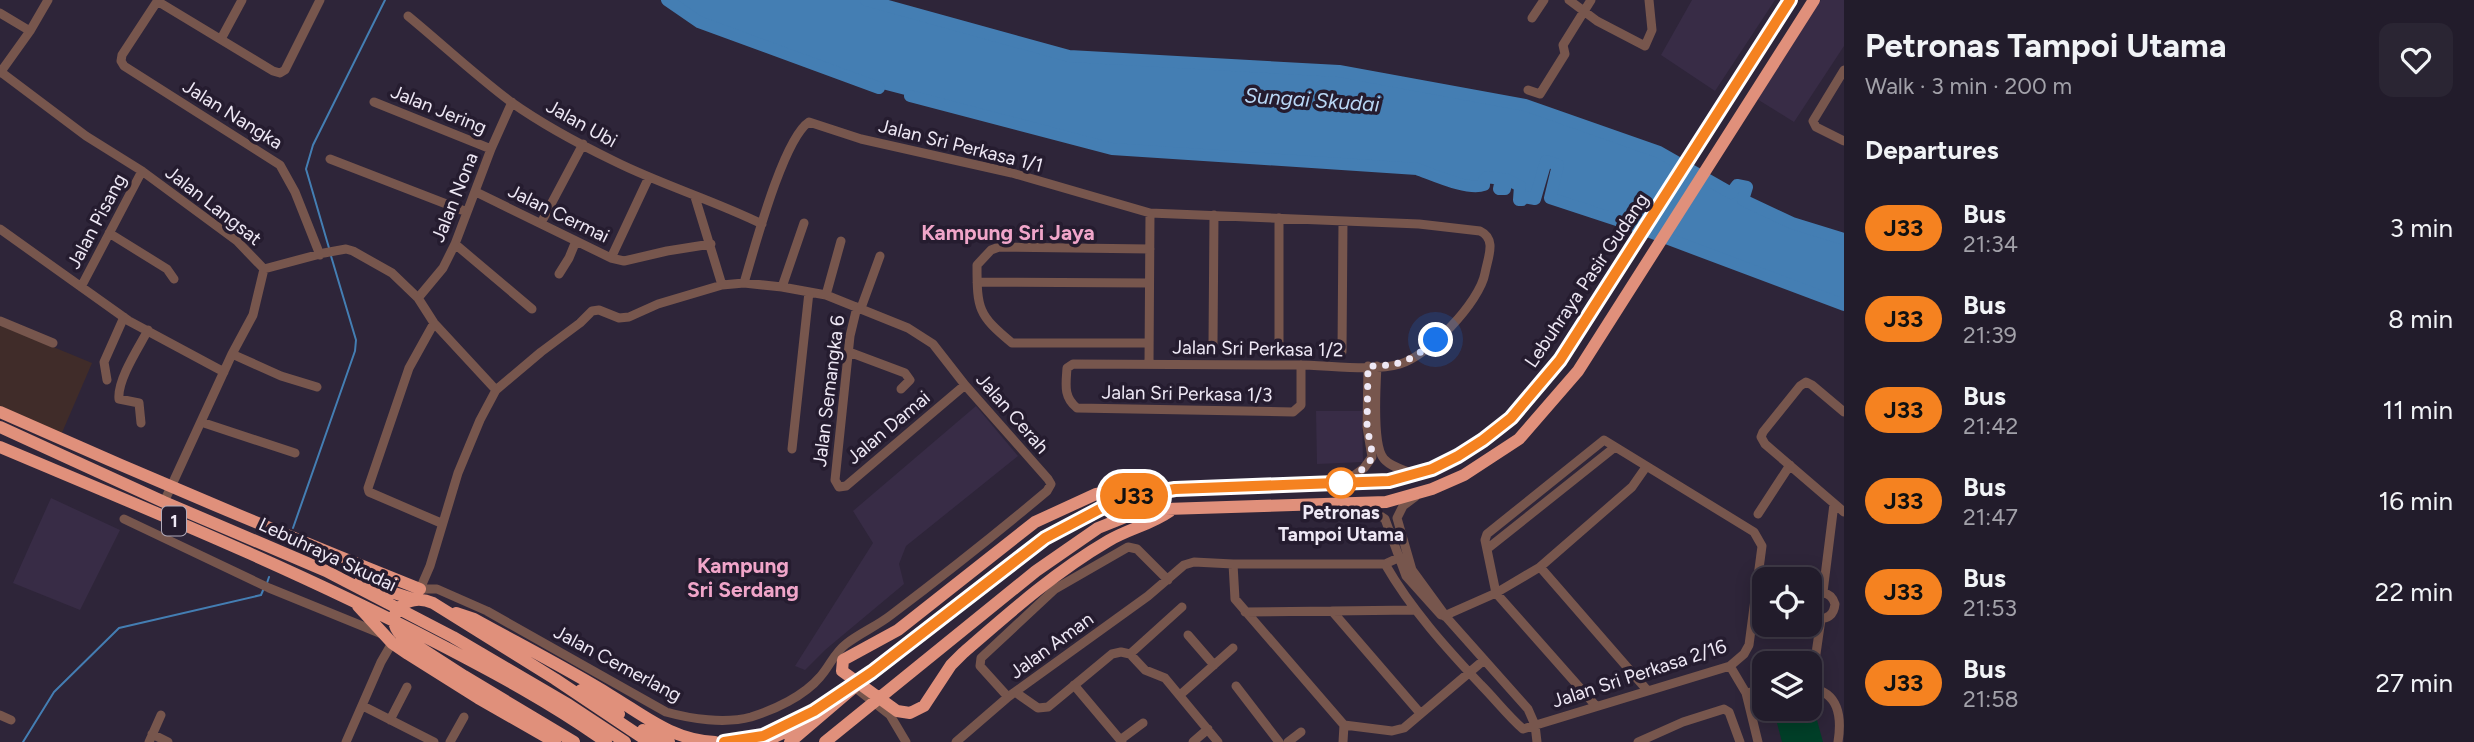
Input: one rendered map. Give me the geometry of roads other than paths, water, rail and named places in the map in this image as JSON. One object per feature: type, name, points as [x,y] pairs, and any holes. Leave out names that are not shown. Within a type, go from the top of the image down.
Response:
[{"type":"highway","name":"Lebuhraya Pasir Gudang","points":[[789,742],[839,698],[1057,530],[1113,502],[1175,489],[1389,481],[1416,474],[1458,456],[1511,418],[1560,360],[1790,0]]},
{"type":"highway","name":"Lebuhraya Pasir Gudang","points":[[825,742],[838,736],[897,683],[1068,548],[1098,528],[1128,516],[1173,509],[1386,502],[1419,493],[1464,475],[1491,459],[1527,431],[1578,371],[1814,0]]},
{"type":"highway","points":[[0,412],[171,488],[420,589]]},
{"type":"highway","name":"Lebuhraya Skudai","points":[[0,427],[164,502],[326,571],[453,637],[569,705],[625,742]]},
{"type":"highway","name":"Lebuhraya Skudai","points":[[0,447],[347,597],[473,662],[577,721],[607,742]]},
{"type":"highway","points":[[1173,509],[1153,522],[1110,540],[1068,567],[963,653],[951,665],[924,706],[910,713],[897,711],[842,671],[843,660],[898,630],[1035,522],[1096,495],[1156,485],[1175,489]]},
{"type":"highway","points":[[326,571],[474,619],[608,694],[661,729],[689,739],[715,742]]},
{"type":"highway","points":[[406,596],[420,589]]},
{"type":"highway","points":[[347,597],[433,671],[555,742]]},
{"type":"highway","points":[[393,638],[398,610],[405,601],[420,598],[433,603],[613,714],[668,742]]},
{"type":"highway","points":[[393,638],[457,672],[574,742]]},
{"type":"highway","points":[[393,638],[534,710],[585,742]]},
{"type":"highway","points":[[725,742],[763,736],[839,698]]},
{"type":"highway","points":[[765,742],[791,729],[814,711]]},
{"type":"highway","points":[[613,714],[649,742]]},
{"type":"street","points":[[0,72],[30,31],[48,0]]},
{"type":"street","points":[[221,39],[242,0]]},
{"type":"street","points":[[157,1],[280,73],[285,70],[320,0]]},
{"type":"street","points":[[1532,18],[1544,0]]},
{"type":"street","points":[[1569,0],[1583,11],[1645,46],[1652,30],[1649,0]]},
{"type":"street","points":[[1528,90],[1540,94],[1565,54],[1563,45],[1591,0]]},
{"type":"street","name":"Jalan Nangka","points":[[157,1],[122,55],[124,66],[281,165],[322,254]]},
{"type":"street","points":[[0,13],[30,31]]},
{"type":"street","name":"Jalan Ubi","points":[[408,16],[512,102],[583,144],[649,177],[762,224]]},
{"type":"street","points":[[1844,70],[1813,121],[1816,127],[1844,141]]},
{"type":"street","name":"Jalan Langsat","points":[[0,72],[86,136],[142,171],[237,241],[264,269],[253,315],[232,354],[164,502]]},
{"type":"street","name":"Jalan Jering","points":[[374,102],[491,149]]},
{"type":"street","name":"Jalan Nona","points":[[418,298],[443,268],[455,244],[512,102]]},
{"type":"street","name":"Jalan Sri Perkasa 1/1","points":[[762,224],[785,161],[802,127],[809,122],[862,139],[1012,173],[1150,213]]},
{"type":"street","points":[[541,223],[583,144]]},
{"type":"street","points":[[330,159],[467,212]]},
{"type":"street","name":"Jalan Pisang","points":[[81,287],[142,171]]},
{"type":"street","points":[[611,258],[649,177]]},
{"type":"street","name":"Jalan Cermai","points":[[476,192],[611,258],[624,261],[711,244]]},
{"type":"street","points":[[695,197],[722,285]]},
{"type":"street","points":[[1150,213],[1343,221],[1342,352]]},
{"type":"street","name":"Jalan Sri Perkasa 1/2","points":[[1149,364],[1150,213]]},
{"type":"street","points":[[1213,344],[1214,215]]},
{"type":"street","points":[[1279,218],[1279,353]]},
{"type":"street","name":"Jalan Sri Perkasa 1/2","points":[[1069,365],[1372,366],[1398,365],[1412,359],[1450,327],[1477,293],[1484,278],[1491,241],[1488,234],[1419,224],[1343,221]]},
{"type":"street","points":[[782,287],[804,223]]},
{"type":"street","points":[[744,284],[762,224]]},
{"type":"street","points":[[0,229],[124,317],[224,372]]},
{"type":"street","points":[[109,233],[167,269],[174,279]]},
{"type":"street","points":[[826,295],[841,240]]},
{"type":"street","points":[[559,274],[576,241]]},
{"type":"street","points":[[455,244],[532,309]]},
{"type":"street","points":[[1149,343],[1012,343],[981,314],[976,265],[991,250],[999,247],[1150,249]]},
{"type":"street","points":[[264,269],[346,249],[354,251],[392,273],[418,298],[434,323],[496,390],[480,419],[458,472],[420,589]]},
{"type":"street","name":"Jalan Semangka 6","points":[[835,480],[849,352],[859,308],[880,256]]},
{"type":"street","points":[[976,282],[1150,283]]},
{"type":"street","name":"Jalan Cerah","points":[[496,390],[592,311],[599,310],[618,318],[629,317],[658,304],[722,285],[782,287],[826,295],[908,328],[933,344],[1051,484]]},
{"type":"street","points":[[792,449],[809,292]]},
{"type":"street","points":[[107,380],[104,362],[124,317]]},
{"type":"street","points":[[0,321],[53,343]]},
{"type":"street","points":[[434,323],[409,368],[368,488],[369,492],[380,498],[441,523]]},
{"type":"street","points":[[142,423],[139,403],[120,399],[118,394],[127,369],[148,330]]},
{"type":"street","points":[[849,352],[905,373],[910,380],[901,389]]},
{"type":"street","points":[[232,354],[281,376],[317,387]]},
{"type":"street","name":"Jalan Sri Perkasa 1/3","points":[[1069,365],[1066,390],[1071,403],[1077,408],[1293,412],[1301,405],[1301,365]]},
{"type":"street","points":[[1372,366],[1380,453],[1389,463],[1416,474]]},
{"type":"street","points":[[1344,483],[1364,468],[1373,457],[1367,427],[1372,366]]},
{"type":"street","points":[[1844,412],[1806,382],[1800,386],[1761,437],[1765,444],[1844,512]]},
{"type":"street","name":"Jalan Damai","points":[[835,480],[839,487],[846,486],[965,385]]},
{"type":"street","points":[[201,422],[295,453]]},
{"type":"street","name":"Jalan Sri Perkasa 2/16","points":[[1486,545],[1488,534],[1604,440],[1754,532],[1762,546],[1761,567]]},
{"type":"street","points":[[1596,706],[1496,593],[1486,545],[1615,447]]},
{"type":"street","points":[[1758,514],[1790,465]]},
{"type":"street","points":[[1445,616],[1496,593],[1540,567],[1632,487],[1646,467]]},
{"type":"street","name":"Jalan Cemerlang","points":[[420,589],[437,589],[476,606],[658,708],[685,717],[750,717],[802,693],[818,680],[837,652],[847,643],[889,617],[1005,527],[1051,484]]},
{"type":"street","points":[[1419,493],[1399,511],[1398,525],[1412,570],[1445,616]]},
{"type":"street","points":[[1346,504],[1385,519],[1406,576],[1528,709],[1535,725],[1537,742]]},
{"type":"street","points":[[1822,618],[1833,613],[1835,604],[1831,596],[1823,592],[1834,504]]},
{"type":"street","points":[[124,519],[259,584],[393,638],[346,742]]},
{"type":"street","points":[[1168,579],[1137,549],[1128,547],[1055,589],[981,658],[980,666],[1011,695],[1043,709],[1048,708],[1112,654],[1130,654],[1146,670],[1165,678],[1218,742]]},
{"type":"street","points":[[1398,558],[1385,564],[1233,564],[1236,599],[1344,725],[1392,731],[1405,728],[1468,671],[1484,660]]},
{"type":"street","name":"Jalan Aman","points":[[956,742],[1011,695],[1148,596],[1184,565],[1194,562],[1233,564]]},
{"type":"street","points":[[1385,564],[1415,610],[1521,728],[1535,725]]},
{"type":"street","points":[[1540,567],[1647,690]]},
{"type":"street","points":[[1130,654],[1182,607]]},
{"type":"street","points":[[1245,612],[1415,610]]},
{"type":"street","points":[[1332,611],[1420,713]]},
{"type":"street","name":"Jalan Sri Perkasa 2/16","points":[[1535,725],[1730,666],[1744,654],[1752,632]]},
{"type":"street","points":[[1188,635],[1214,665]]},
{"type":"street","points":[[1180,695],[1233,648]]},
{"type":"street","points":[[1730,666],[1746,693],[1757,741],[1746,742]]},
{"type":"street","points":[[827,669],[839,674],[890,715],[906,742]]},
{"type":"street","points":[[1074,685],[1121,741],[1143,723]]},
{"type":"street","points":[[390,720],[407,687]]},
{"type":"street","points":[[1236,687],[1279,742]]},
{"type":"street","points":[[1746,693],[1752,692]]},
{"type":"street","points":[[1822,692],[1841,706],[1838,742]]},
{"type":"street","points":[[363,706],[434,742]]},
{"type":"street","points":[[1638,742],[1683,722],[1724,709],[1729,712],[1741,742]]},
{"type":"street","points":[[0,715],[11,720]]},
{"type":"street","points":[[161,715],[150,738],[168,742]]},
{"type":"street","points":[[450,742],[464,717]]},
{"type":"street","points":[[1343,742],[1344,725]]},
{"type":"street","points":[[1193,742],[1208,729]]},
{"type":"street","points":[[1288,742],[1301,732]]},
{"type":"water","name":"Sungai Skudai","points":[[667,0],[866,0],[1069,56],[1339,71],[1525,105],[1659,152],[1731,192],[1737,185],[1747,187],[1744,200],[1792,223],[1844,239],[1844,305],[1626,223],[1550,198],[1558,165],[1546,161],[1535,199],[1523,197],[1519,200],[1520,186],[1506,180],[1505,189],[1499,189],[1500,178],[1487,177],[1484,185],[1469,186],[1417,169],[1112,149],[863,84],[699,22]]},
{"type":"waterway","points":[[329,248],[306,169],[313,145],[385,0]]},
{"type":"waterway","points":[[667,0],[699,22],[879,88]]},
{"type":"waterway","points":[[866,0],[1069,56],[1339,71],[1525,105],[1659,152],[1731,193],[1737,185],[1747,187],[1743,200],[1792,223],[1844,239]]},
{"type":"waterway","points":[[910,96],[1112,149],[1417,169],[1469,186],[1484,185],[1487,177],[1501,179],[1499,189],[1505,189],[1506,179],[1520,186],[1519,200],[1523,197],[1535,199],[1546,161],[1558,165],[1550,198],[1626,223],[1844,305]]},
{"type":"waterway","points":[[293,528],[355,351],[356,340],[331,256]]},
{"type":"waterway","points":[[267,583],[269,577]]},
{"type":"waterway","points":[[23,742],[54,692],[119,628],[261,595],[264,588]]},
{"type":"place","name":"Petronas Tampoi Utama","points":[[1341,483]]},
{"type":"district","name":"Kampung Sri Jaya","points":[[1008,233]]},
{"type":"district","name":"Kampung Sri Serdang","points":[[743,578]]}]
